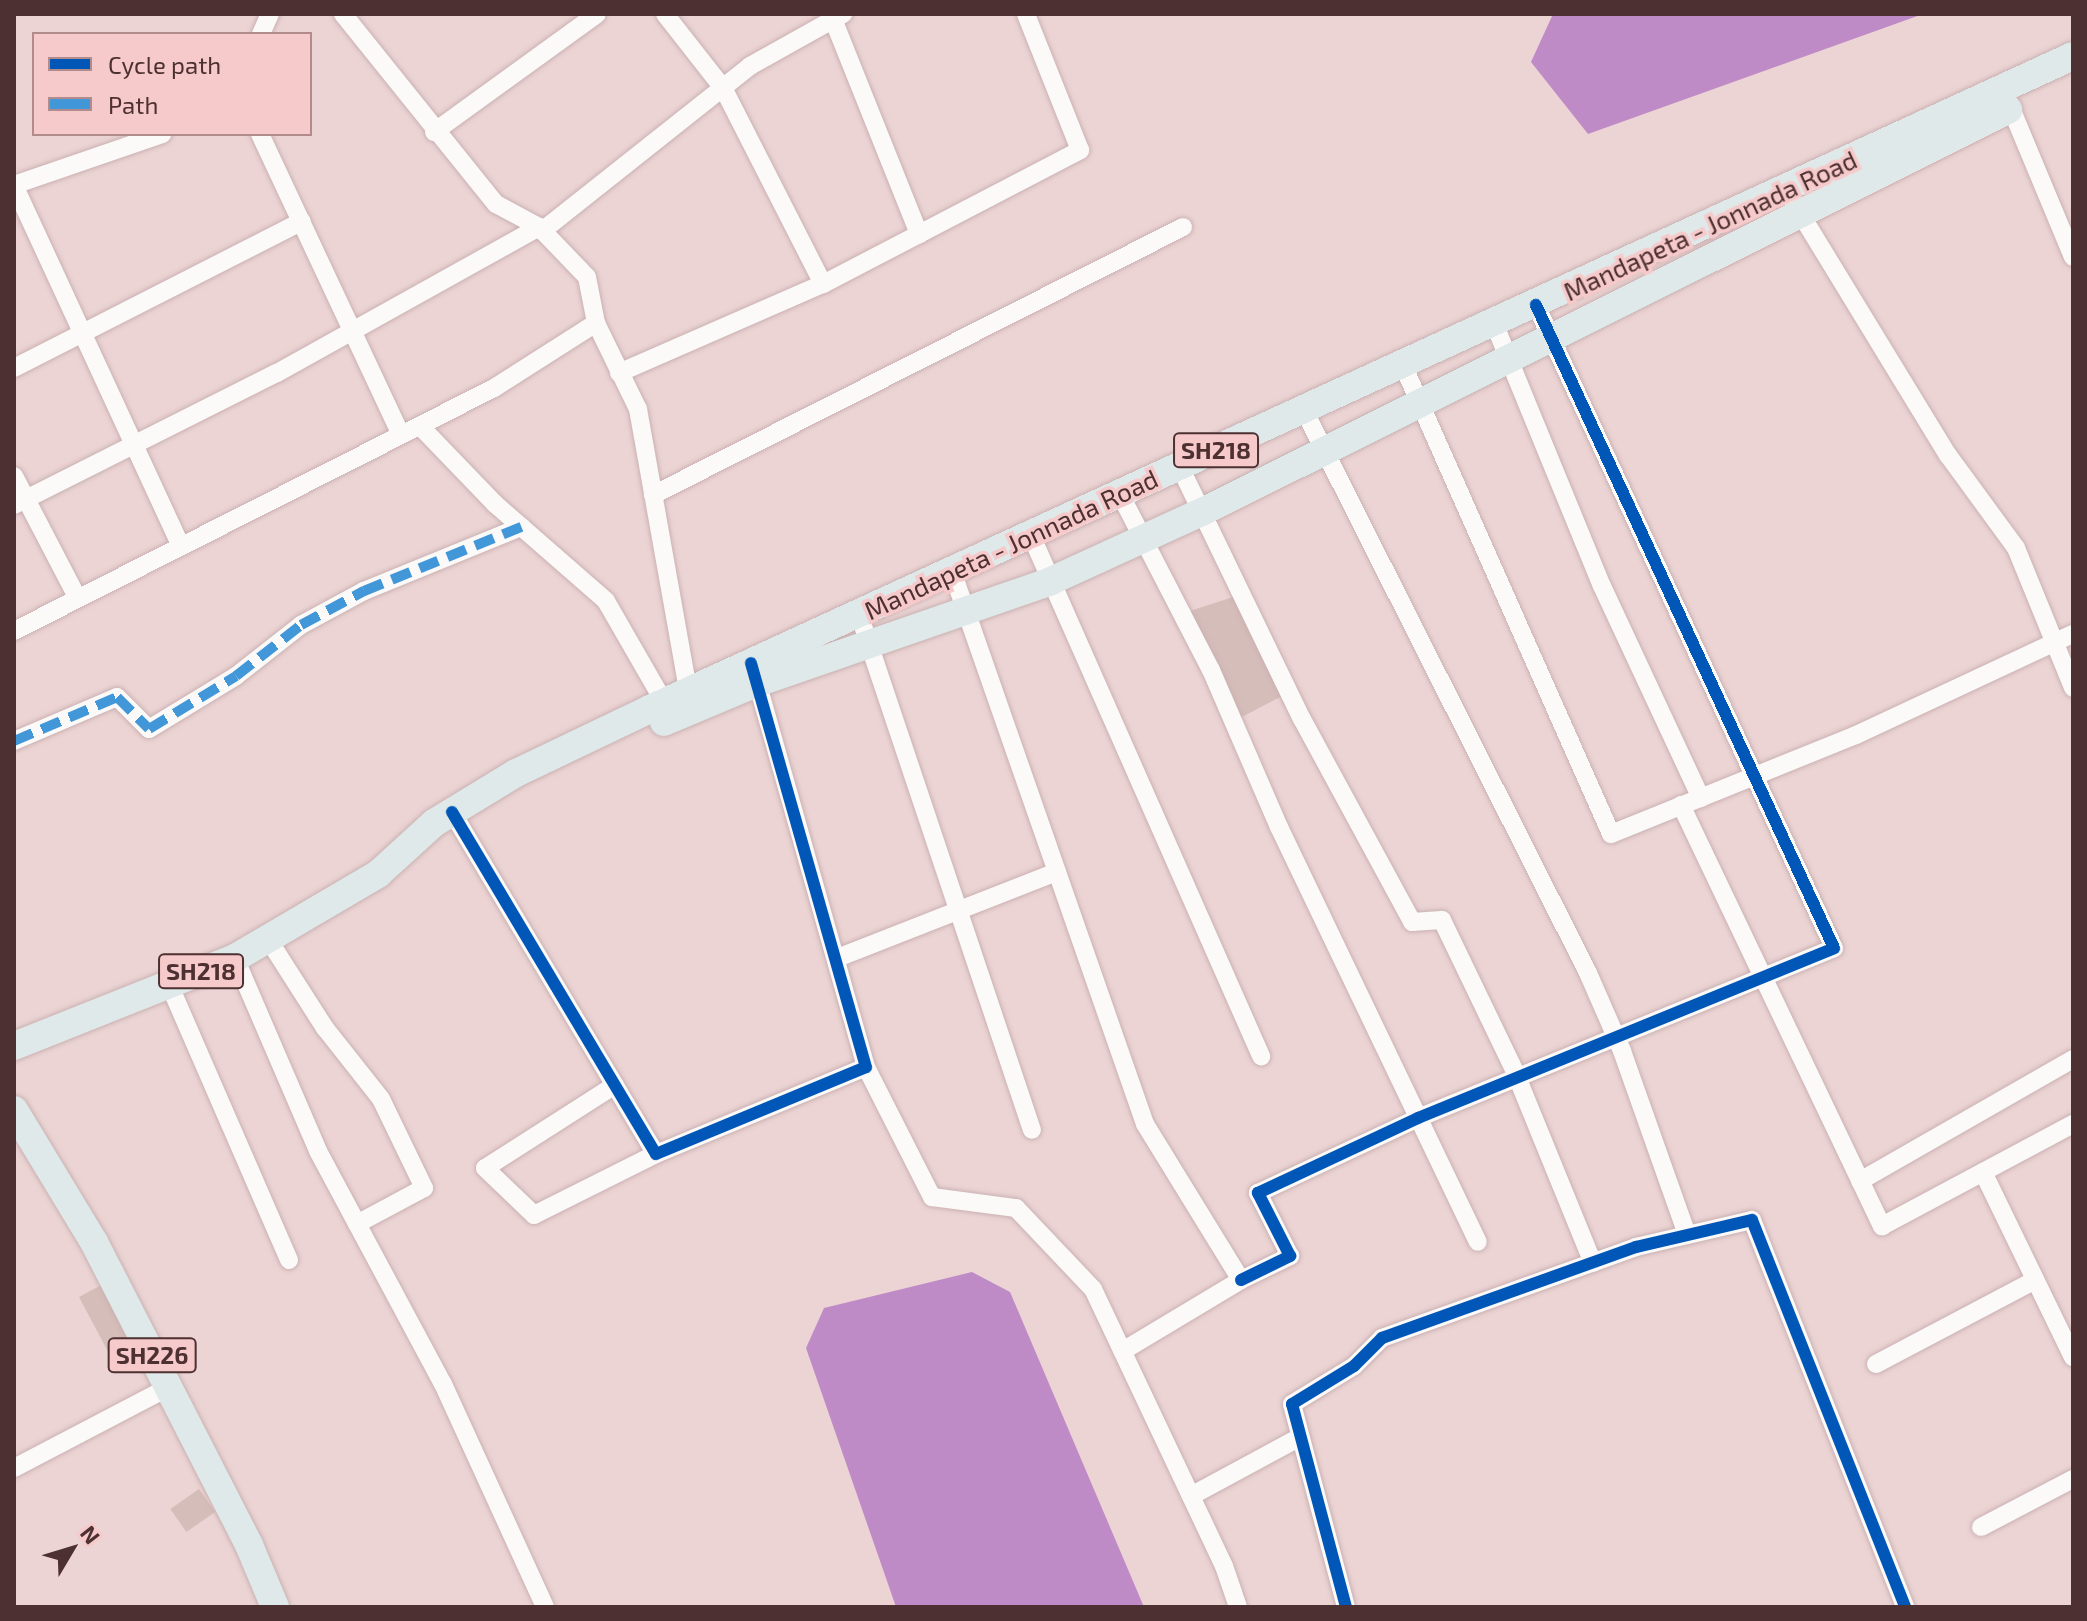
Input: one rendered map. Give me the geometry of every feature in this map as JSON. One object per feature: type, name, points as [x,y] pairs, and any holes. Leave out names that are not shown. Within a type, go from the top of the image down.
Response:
[{"type":"main road","name":"Mandapeta - Jonnada Road","points":[[14,1046],[235,958],[378,874],[516,773],[676,697],[754,673],[859,614],[1494,323],[1793,201],[2007,100],[2073,56]]},
{"type":"main road","name":"SH218","points":[[2007,100],[2073,77]]},
{"type":"main road","name":"SH218","points":[[456,819],[754,673],[869,645],[1051,581],[1202,512],[1326,453],[1551,337],[1793,201]]},
{"type":"main road","name":"SH226","points":[[14,1110],[94,1242],[169,1387],[275,1607]]},
{"type":"street","points":[[343,14],[434,132],[496,204],[541,229],[587,277],[596,323],[638,409],[653,495],[676,697]]},
{"type":"street","points":[[434,132],[597,14]]},
{"type":"street","points":[[665,14],[723,88],[823,284]]},
{"type":"street","points":[[619,373],[823,284],[1080,150],[1026,14]]},
{"type":"street","points":[[20,502],[541,229],[750,66],[838,17],[919,234]]},
{"type":"street","points":[[2007,100],[2073,257]]},
{"type":"street","points":[[156,136],[14,185],[132,446],[181,546]]},
{"type":"street","points":[[261,136],[401,435]]},
{"type":"street","points":[[1793,201],[1948,455],[2016,548],[2052,644],[2073,688]]},
{"type":"street","points":[[14,368],[302,221]]},
{"type":"street","points":[[653,495],[1183,227]]},
{"type":"street","points":[[1123,1351],[1241,1280],[1290,1256],[1258,1193],[1418,1118],[1615,1034],[1834,948],[1536,305]]},
{"type":"street","points":[[14,631],[494,388],[596,323]]},
{"type":"street","points":[[1494,323],[1602,586],[1701,798]]},
{"type":"street","points":[[1403,365],[1611,834],[1754,776],[2073,634]]},
{"type":"street","points":[[1304,410],[1615,1034],[1687,1235]]},
{"type":"street","points":[[420,426],[521,527],[606,601],[676,697]]},
{"type":"street","points":[[1180,467],[1302,719],[1412,922],[1442,920],[1517,1076],[1593,1263]]},
{"type":"street","points":[[14,476],[20,502],[77,597]]},
{"type":"street","points":[[1120,494],[1211,670],[1279,827],[1478,1242]]},
{"type":"street","points":[[14,741],[117,697],[149,729],[236,676],[301,625],[364,591],[521,527]]},
{"type":"street","points":[[1031,535],[1261,1056]]},
{"type":"street","points":[[952,571],[1145,1124],[1241,1280]]},
{"type":"street","points":[[859,614],[1032,1130]]},
{"type":"street","points":[[754,673],[866,1067],[932,1197],[1016,1208],[1093,1289],[1191,1496],[1238,1607]]},
{"type":"street","points":[[1681,805],[1882,1226],[2073,1124]]},
{"type":"street","points":[[456,819],[656,1154]]},
{"type":"street","points":[[837,958],[959,913],[1057,872]]},
{"type":"street","points":[[268,939],[325,1028],[381,1099],[424,1188],[357,1224]]},
{"type":"street","points":[[235,958],[318,1151],[443,1384],[545,1607]]},
{"type":"street","points":[[169,984],[289,1260]]},
{"type":"street","points":[[1860,1181],[2022,1093],[2073,1059]]},
{"type":"street","points":[[615,1085],[485,1168],[534,1215],[656,1154],[866,1067]]},
{"type":"street","points":[[1983,1172],[2073,1357]]},
{"type":"street","points":[[1346,1607],[1292,1404],[1354,1366],[1382,1338],[1593,1263],[1687,1235],[1752,1220],[1905,1607]]},
{"type":"street","points":[[1876,1364],[2035,1280]]},
{"type":"street","points":[[14,1468],[169,1387]]},
{"type":"street","points":[[1191,1496],[1300,1437]]},
{"type":"street","points":[[1981,1527],[2073,1479]]},
{"type":"shaded area","points":[[1553,14],[1923,14],[1588,134],[1531,62]]},
{"type":"shaded area","points":[[972,1272],[1010,1292],[1144,1607],[896,1607],[806,1348],[824,1308]]},
{"type":"building","points":[[1233,597],[1282,696],[1238,719],[1190,611]]},
{"type":"building","points":[[109,1281],[147,1353],[117,1368],[79,1297]]},
{"type":"building","points":[[199,1489],[215,1512],[186,1532],[170,1509]]},
{"type":"marked path","points":[[14,741],[117,697],[149,729],[236,676],[301,625],[364,591],[521,527]]},
{"type":"cycle path","points":[[1241,1280],[1290,1256],[1258,1193],[1418,1118],[1834,948],[1536,305]]},
{"type":"cycle path","points":[[452,812],[656,1154],[866,1067],[751,663]]},
{"type":"cycle path","points":[[1346,1607],[1292,1404],[1354,1366],[1382,1338],[1636,1247],[1752,1220],[1905,1607]]}]
